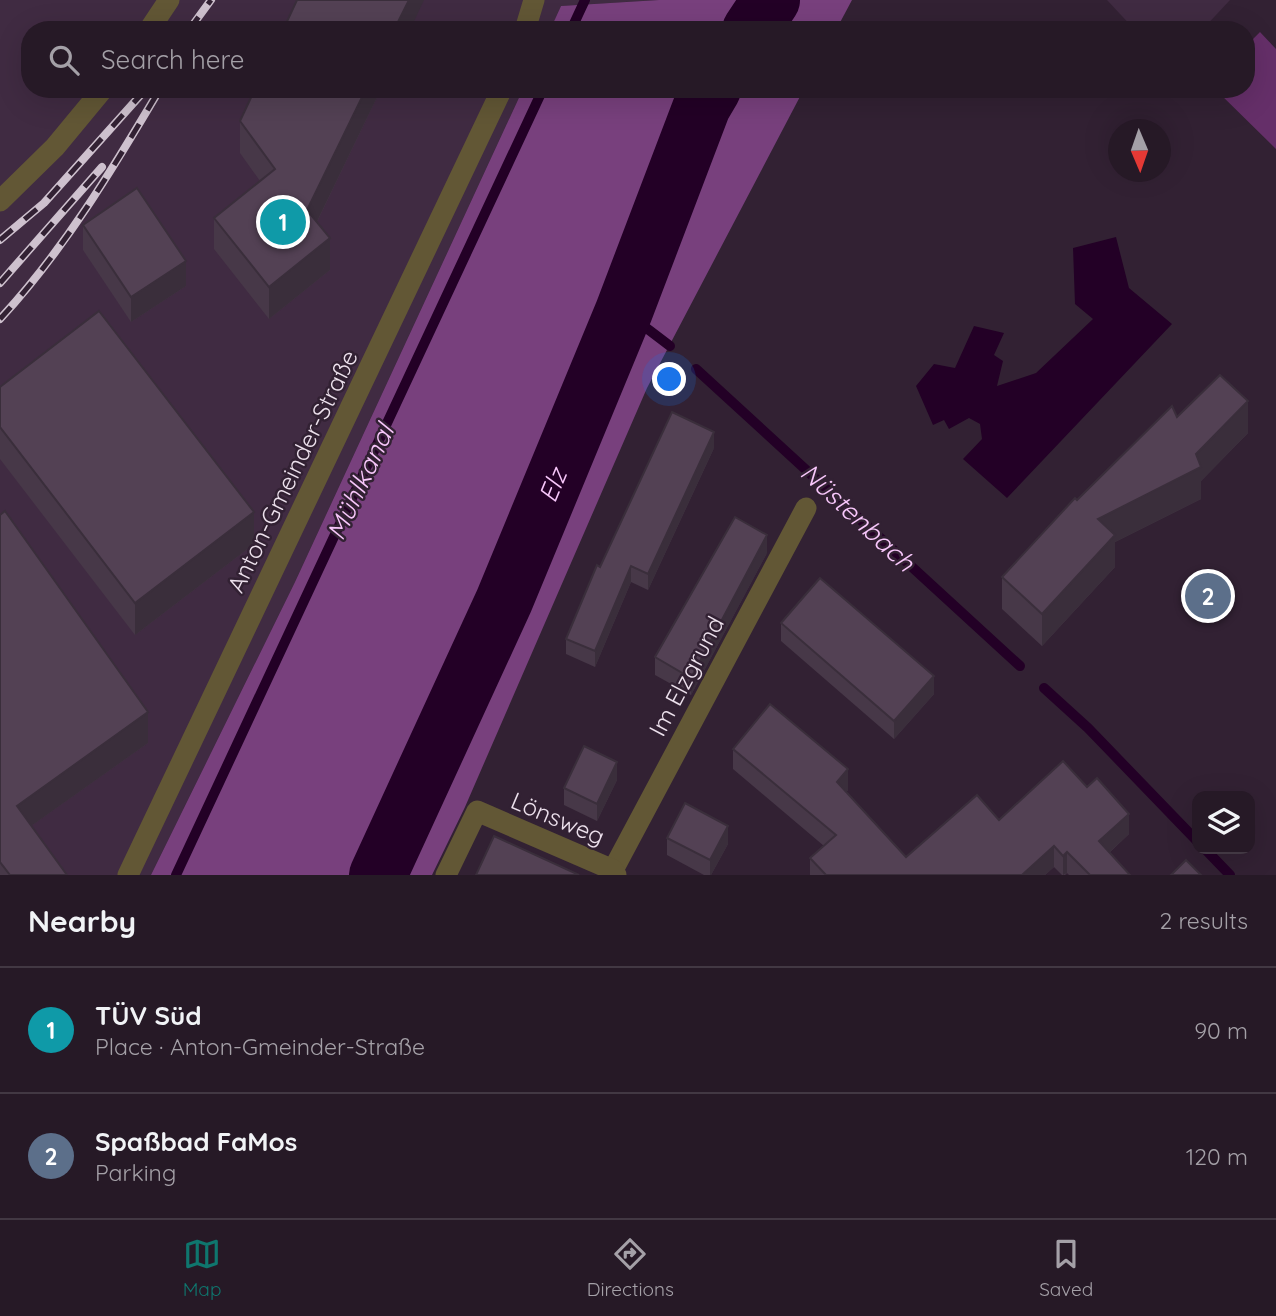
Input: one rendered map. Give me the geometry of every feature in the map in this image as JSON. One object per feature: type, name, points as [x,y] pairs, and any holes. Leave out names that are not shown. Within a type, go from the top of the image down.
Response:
[{"type":"street","points":[[155,21],[169,0]]},
{"type":"street","points":[[528,21],[534,0]]},
{"type":"street","points":[[0,201],[55,147],[96,98]]},
{"type":"street","name":"Anton-Gmeinder-Straße","points":[[128,875],[498,98]]},
{"type":"street","name":"Im Elzgrund","points":[[615,873],[806,508]]},
{"type":"street","name":"Lönsweg","points":[[446,875],[477,811],[615,873]]},
{"type":"shaded area","points":[[0,0],[659,0],[561,6],[554,21],[21,21],[21,98],[519,98],[295,582],[151,875],[0,875]]},
{"type":"shaded area","points":[[659,0],[852,0],[841,21],[554,21],[561,6]]},
{"type":"shaded area","points":[[1107,0],[1230,0],[1210,21],[1127,21]]},
{"type":"shaded area","points":[[1260,32],[1276,49],[1276,149],[1224,98],[1255,98],[1255,37]]},
{"type":"shaded area","points":[[519,98],[799,98],[647,388],[465,807],[432,875],[151,875],[295,582]]},
{"type":"shaded area","points":[[1116,237],[1129,288],[1172,324],[1007,498],[963,459],[982,439],[980,424],[969,418],[949,429],[944,420],[933,425],[916,386],[934,364],[955,368],[974,326],[1004,333],[994,355],[1003,361],[997,386],[1036,373],[1093,319],[1075,304],[1073,248]]},
{"type":"building","points":[[297,0],[409,0],[398,21],[287,21]]},
{"type":"building","points":[[251,98],[362,98],[307,210],[330,238],[269,287],[214,218],[275,169],[240,121]]},
{"type":"building","points":[[137,188],[186,261],[131,297],[83,225]]},
{"type":"building","points":[[99,311],[254,512],[135,603],[0,427],[0,387]]},
{"type":"building","points":[[1220,375],[1248,401],[1196,454],[1201,467],[1098,519],[1115,535],[1042,614],[1002,577],[1075,498],[1077,500],[1172,406],[1177,417]]},
{"type":"building","points":[[672,412],[714,432],[648,574],[631,566],[595,651],[566,639],[597,565],[600,567]]},
{"type":"building","points":[[5,511],[148,712],[17,806],[67,875],[10,875],[0,862],[0,515]]},
{"type":"building","points":[[735,517],[767,535],[691,678],[655,657]]},
{"type":"building","points":[[820,578],[934,676],[894,721],[781,623]]},
{"type":"building","points":[[770,704],[848,769],[837,782],[906,857],[977,795],[999,820],[1063,761],[1087,787],[1097,778],[1129,814],[1099,841],[1130,875],[1090,875],[1067,852],[1063,856],[1054,846],[1022,875],[826,875],[810,858],[836,835],[733,749]]},
{"type":"building","points":[[584,746],[617,762],[597,804],[564,788]]},
{"type":"building","points":[[685,803],[728,826],[710,860],[667,838]]},
{"type":"building","points":[[494,836],[579,875],[476,875]]},
{"type":"building","points":[[1186,860],[1201,875],[1171,875]]},
{"type":"waterway","name":"Mühlkanal","points":[[575,21],[585,0]]},
{"type":"waterway","name":"Elz","points":[[757,21],[771,0]]},
{"type":"waterway","name":"Mühlkanal","points":[[176,875],[539,98]]},
{"type":"waterway","name":"Elz","points":[[378,875],[504,601],[624,311],[707,98]]},
{"type":"waterway","name":"Nüstenbach","points":[[624,311],[670,346]]},
{"type":"waterway","name":"Nüstenbach","points":[[696,369],[1020,666]]},
{"type":"waterway","name":"Nüstenbach","points":[[1044,688],[1088,728],[1192,836]]},
{"type":"waterway","name":"Nüstenbach","points":[[1210,854],[1230,875]]},
{"type":"railway","points":[[196,21],[211,0]]},
{"type":"railway","points":[[0,240],[44,203],[138,98]]},
{"type":"railway","points":[[0,319],[66,237],[154,98]]},
{"type":"railway","points":[[0,283],[102,167]]},
{"type":"place","name":"TÜV Süd","points":[[283,222]]},
{"type":"place","name":"Spaßbad FaMos","points":[[1208,596]]}]
